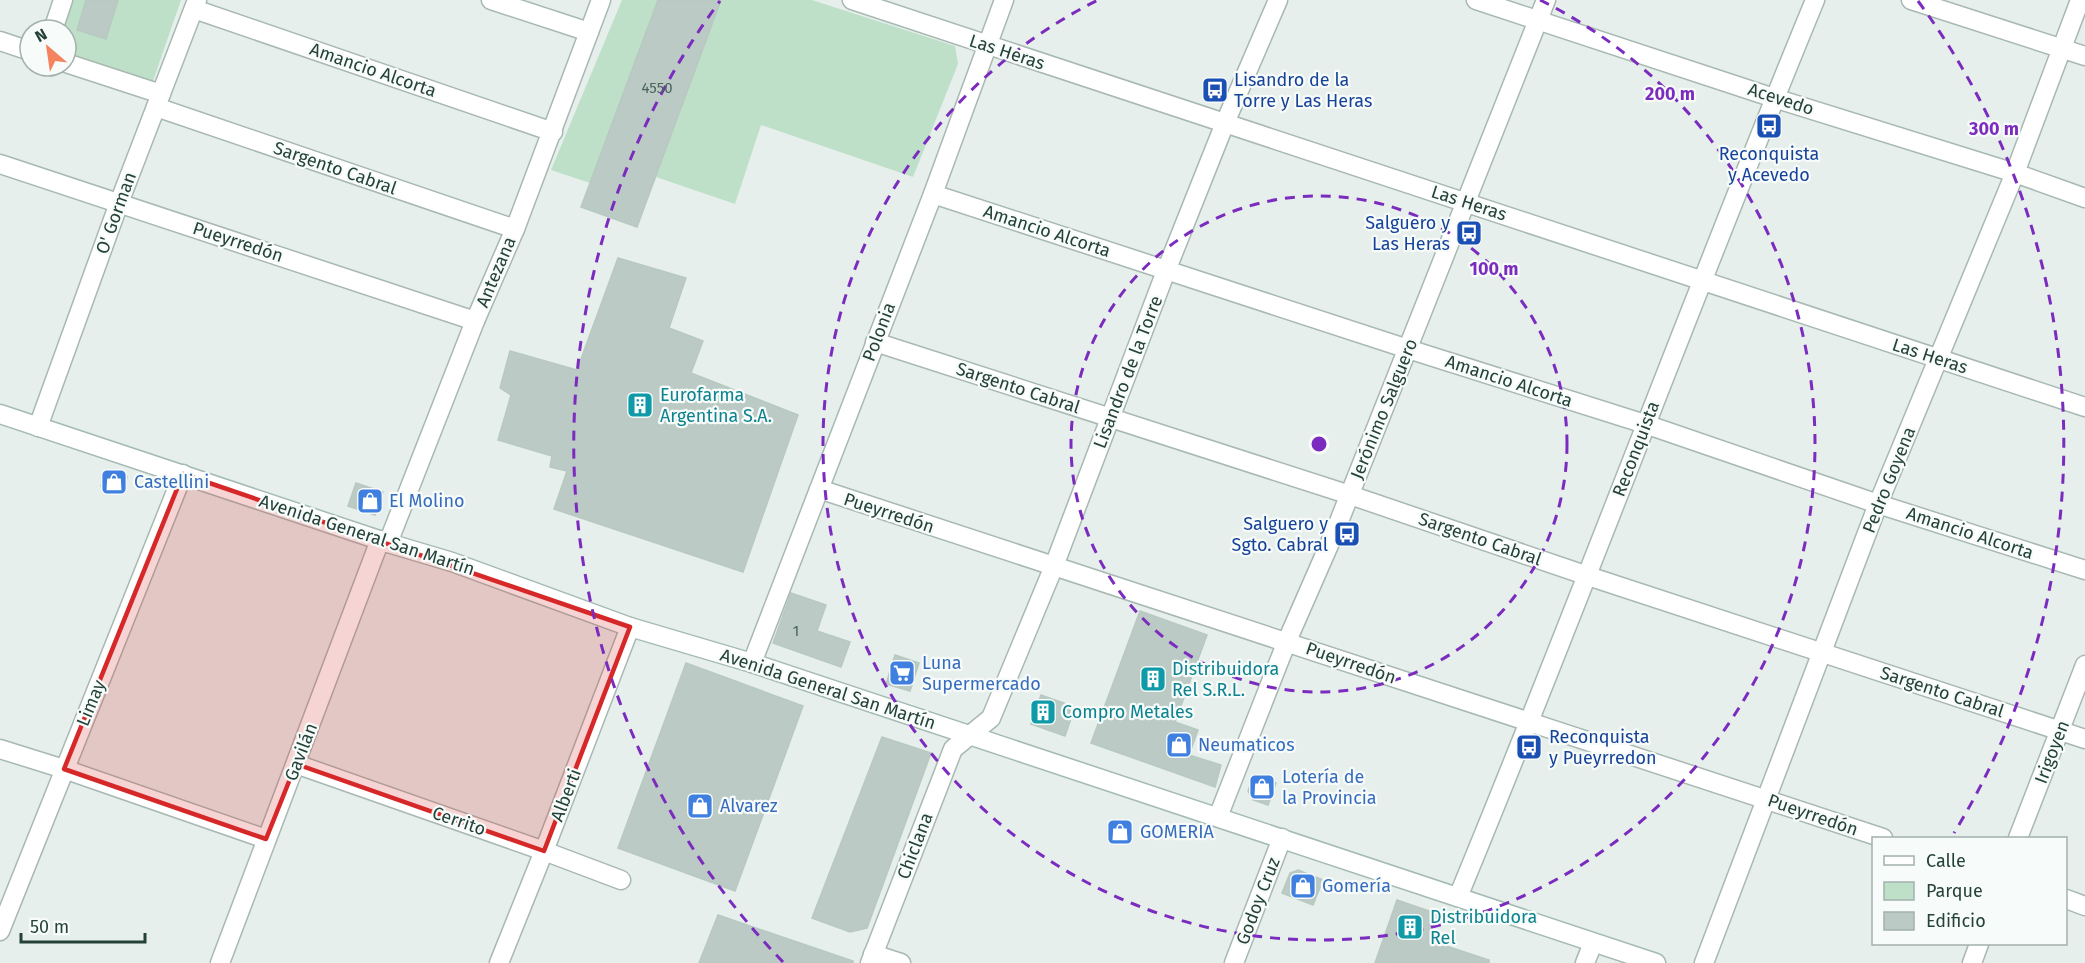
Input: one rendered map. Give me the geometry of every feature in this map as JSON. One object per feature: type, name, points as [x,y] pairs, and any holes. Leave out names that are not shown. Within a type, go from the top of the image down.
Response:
[{"type":"street","points":[[57,18],[63,0]]},
{"type":"street","points":[[491,0],[589,32]]},
{"type":"street","name":"Antezana","points":[[384,541],[515,229],[601,0]]},
{"type":"street","name":"Las Heras","points":[[852,0],[2085,407]]},
{"type":"street","name":"Polonia","points":[[752,663],[933,194],[1004,0]]},
{"type":"street","name":"Lisandro de la Torre","points":[[969,736],[991,718],[1054,566],[1225,123],[1278,0]]},
{"type":"street","name":"Acevedo","points":[[1476,0],[1774,98],[2015,172],[2085,198]]},
{"type":"street","name":"Jerónimo Salguero","points":[[1218,817],[1287,642],[1350,495],[1546,0]]},
{"type":"street","name":"Reconquista","points":[[1458,897],[1588,576],[1701,279],[1815,0]]},
{"type":"street","points":[[1911,0],[2085,56]]},
{"type":"street","name":"Pedro Goyena","points":[[1704,963],[1878,504],[2015,172],[2080,0]]},
{"type":"street","name":"O' Gorman","points":[[38,427],[119,203],[195,5]]},
{"type":"street","name":"Amancio Alcorta","points":[[195,5],[553,132]]},
{"type":"street","points":[[0,41],[18,47]]},
{"type":"street","name":"Sargento Cabral","points":[[78,68],[158,100],[515,229]]},
{"type":"street","name":"Pueyrredón","points":[[0,164],[475,321]]},
{"type":"street","name":"Amancio Alcorta","points":[[933,194],[1645,424],[1878,504],[2085,570]]},
{"type":"street","name":"Sargento Cabral","points":[[875,342],[1350,495],[1588,576],[2085,739]]},
{"type":"street","name":"Avenida General San Martín","points":[[0,414],[452,562],[630,627],[752,663],[1656,963]]},
{"type":"street","name":"Limay","points":[[0,931],[183,474]]},
{"type":"street","name":"Pueyrredón","points":[[819,489],[1880,837]]},
{"type":"street","name":"Gavilán","points":[[220,963],[266,839],[384,541]]},
{"type":"street","name":"Alberti","points":[[498,963],[544,851],[630,627]]},
{"type":"street","name":"Irigoyen","points":[[2018,837],[2085,665]]},
{"type":"street","name":"Chiclana","points":[[872,958],[953,749],[969,736]]},
{"type":"street","points":[[0,749],[266,839]]},
{"type":"street","name":"Cerrito","points":[[296,764],[621,880]]},
{"type":"street","name":"Godoy Cruz","points":[[1234,963],[1282,838]]},
{"type":"street","points":[[2067,899],[2085,906]]},
{"type":"street","points":[[1585,963],[1593,943]]},
{"type":"street","points":[[1972,963],[1979,945]]},
{"type":"street","points":[[872,958],[901,963]]},
{"type":"highlighted area","points":[[183,474],[630,627],[544,851],[296,764],[266,839],[64,769]]},
{"type":"green space","points":[[67,0],[181,0],[153,81],[150,82],[78,59],[78,18],[61,18]]},
{"type":"green space","points":[[622,0],[658,0],[590,183],[551,170]]},
{"type":"green space","points":[[721,0],[812,0],[955,46],[958,64],[913,177],[761,125],[735,204],[656,177]]},
{"type":"building","points":[[86,0],[118,0],[106,39],[78,30]]},
{"type":"building","points":[[658,0],[721,0],[637,227],[581,207]]},
{"type":"building","name":"Eurofarma Argentina S.A.","points":[[618,258],[686,278],[669,328],[703,341],[691,373],[798,415],[743,572],[554,509],[567,471],[550,467],[552,456],[498,440],[511,395],[500,388],[510,351],[577,370]]},
{"type":"building","name":"Castellini","points":[[106,470],[127,477],[122,493],[101,486]]},
{"type":"building","name":"El Molino","points":[[356,483],[383,492],[375,515],[348,506]]},
{"type":"building","points":[[791,593],[826,605],[817,631],[850,642],[841,667],[773,643]]},
{"type":"building","name":"Distribuidora Rel S.R.L.","points":[[1140,611],[1207,635],[1175,722],[1198,730],[1189,755],[1221,765],[1215,787],[1091,743]]},
{"type":"building","name":"Luna Supermercado","points":[[895,655],[919,663],[910,691],[886,684]]},
{"type":"building","name":"Alvarez","points":[[686,663],[803,706],[735,891],[618,848]]},
{"type":"building","points":[[1041,695],[1075,707],[1065,736],[1031,724]]},
{"type":"building","points":[[882,737],[931,753],[867,928],[850,932],[812,918]]},
{"type":"building","name":"Lotería de la Provincia","points":[[1254,775],[1276,783],[1268,805],[1253,800],[1248,791]]},
{"type":"building","name":"Gomería","points":[[1298,870],[1323,880],[1313,905],[1282,893],[1290,873]]},
{"type":"building","name":"Distribuidora Rel","points":[[1397,900],[1438,914],[1428,940],[1489,960],[1489,963],[1375,963]]},
{"type":"building","points":[[718,915],[853,961],[853,963],[699,963]]},
{"type":"place","name":"Lisandro de la Torre y Las Heras","points":[[1215,90]]},
{"type":"place","name":"Reconquista y Acevedo","points":[[1769,126]]},
{"type":"place","name":"Salguero y Las Heras","points":[[1469,233]]},
{"type":"place","name":"Eurofarma Argentina S.A.","points":[[640,405]]},
{"type":"place","name":"Castellini","points":[[114,482]]},
{"type":"place","name":"El Molino","points":[[370,501]]},
{"type":"place","name":"Salguero y Sgto. Cabral","points":[[1347,534]]},
{"type":"place","name":"Luna Supermercado","points":[[902,673]]},
{"type":"place","name":"Distribuidora Rel S.R.L.","points":[[1153,679]]},
{"type":"place","name":"Compro Metales","points":[[1043,712]]},
{"type":"place","name":"Neumaticos","points":[[1179,745]]},
{"type":"place","name":"Reconquista y Pueyrredon","points":[[1529,747]]},
{"type":"place","name":"Lotería de la Provincia","points":[[1262,787]]},
{"type":"place","name":"Alvarez","points":[[700,806]]},
{"type":"place","name":"GOMERIA","points":[[1120,832]]},
{"type":"place","name":"Gomería","points":[[1303,886]]},
{"type":"place","name":"Distribuidora Rel","points":[[1410,927]]}]
